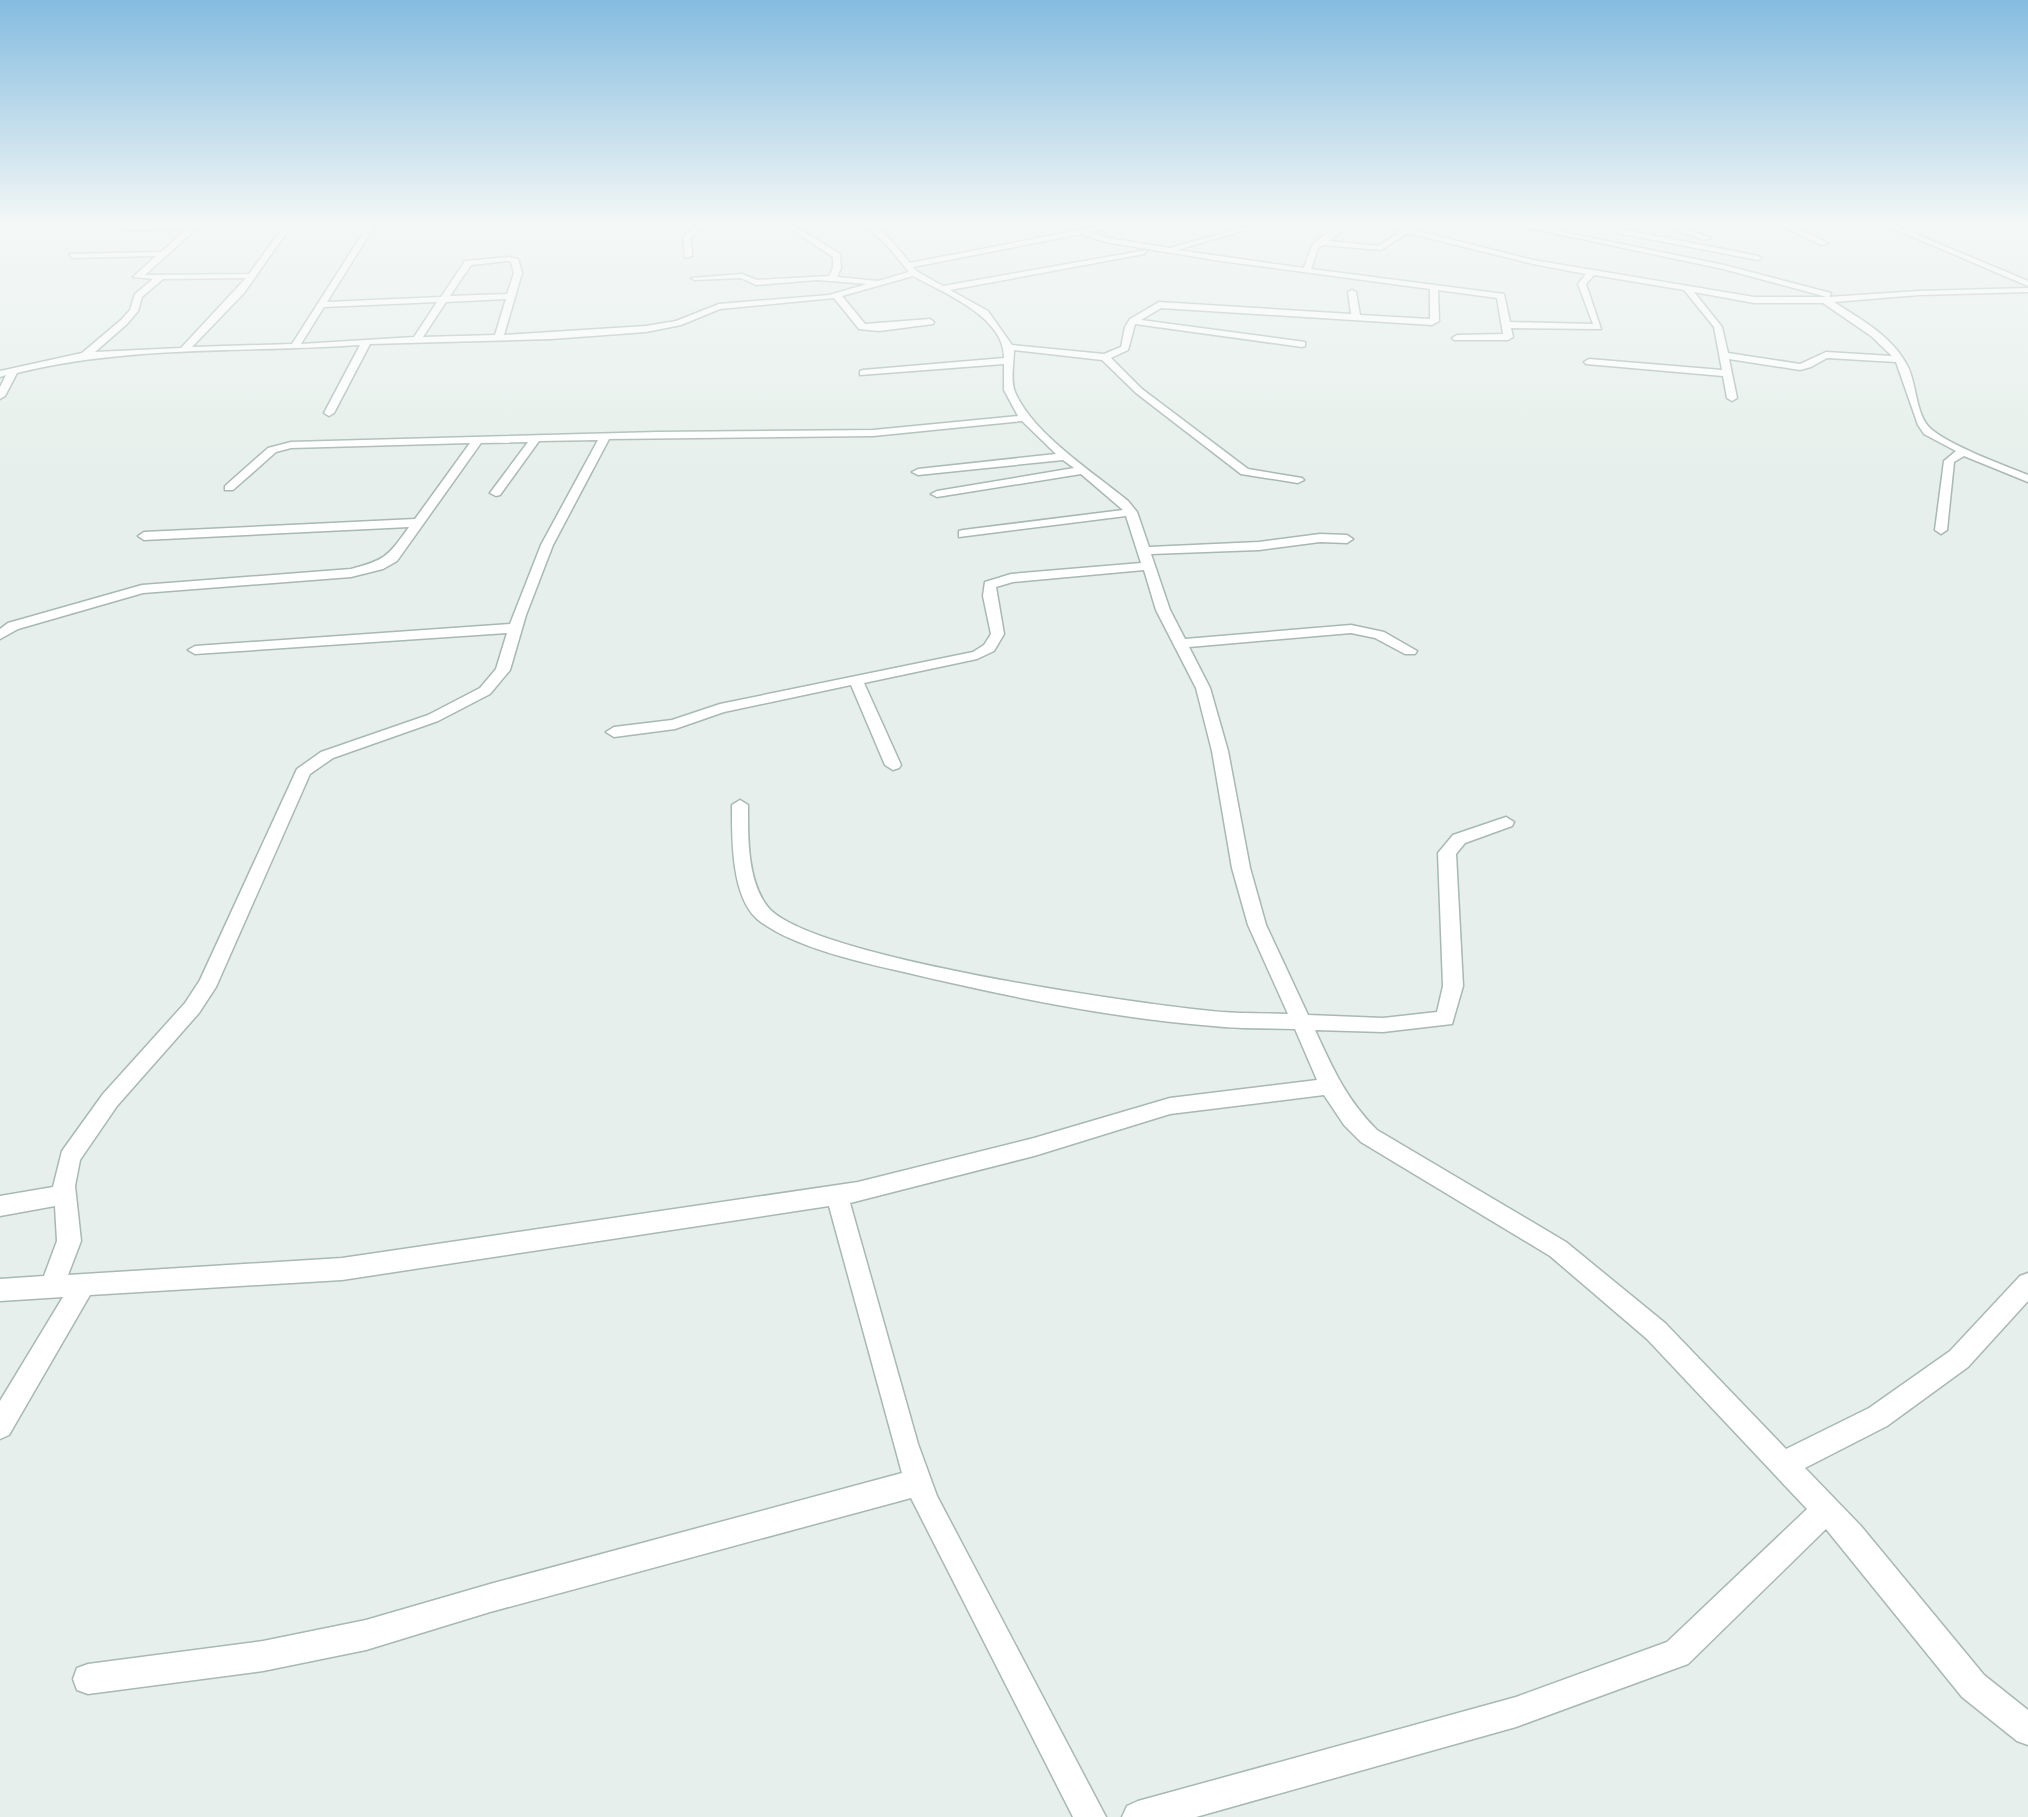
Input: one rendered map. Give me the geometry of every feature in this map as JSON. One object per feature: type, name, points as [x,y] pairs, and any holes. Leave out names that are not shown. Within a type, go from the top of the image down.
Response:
[{"type":"street","points":[[86,354],[124,321],[135,307]]},
{"type":"street","points":[[185,349],[224,307]]},
{"type":"street","points":[[294,348],[320,307]]},
{"type":"street","points":[[416,340],[439,307]]},
{"type":"street","points":[[498,338],[508,307]]},
{"type":"street","points":[[0,374],[86,354],[185,349],[294,348],[366,342],[498,338],[646,329],[678,323],[721,307]]},
{"type":"street","points":[[846,307],[862,327],[879,328],[930,321]]},
{"type":"street","points":[[973,307],[985,313],[1009,354],[1009,390],[1025,418],[1043,438],[1084,470],[1131,512],[1163,610],[1203,688],[1220,751],[1242,868],[1257,925],[1331,1086],[1353,1119],[1370,1136],[1558,1249],[1656,1331],[1851,1536],[1972,1686],[2028,1730]]},
{"type":"street","points":[[863,373],[1009,354],[1105,357],[1125,348],[1129,327],[1133,321],[1156,307]]},
{"type":"street","points":[[1179,307],[1432,322],[1435,321],[1433,307]]},
{"type":"street","points":[[1354,307],[1356,318]]},
{"type":"street","points":[[1457,338],[1506,339],[1508,337],[1501,307]]},
{"type":"street","points":[[1504,325],[1598,327],[1590,307]]},
{"type":"street","points":[[1702,307],[1718,327],[1732,398]]},
{"type":"street","points":[[1835,307],[1875,335],[1899,359],[1915,399],[1922,426],[1964,451],[2028,479]]},
{"type":"street","points":[[1206,316],[1215,310]]},
{"type":"street","points":[[1133,321],[1302,344]]},
{"type":"street","points":[[1189,328],[1197,322]]},
{"type":"street","points":[[329,413],[366,342]]},
{"type":"street","points":[[1723,355],[1800,367],[1810,366],[1820,356],[1827,355],[1899,359]]},
{"type":"street","points":[[1105,357],[1139,391],[1245,472],[1298,480]]},
{"type":"street","points":[[1589,362],[1727,373]]},
{"type":"street","points":[[0,396],[14,370]]},
{"type":"street","points":[[229,488],[272,450],[279,447],[605,437],[873,433],[1025,418]]},
{"type":"street","points":[[52,1287],[69,1241],[64,1186],[70,1157],[110,1100],[192,1008],[209,982],[303,772],[327,756],[433,718],[485,691],[503,670],[515,628],[547,545],[605,437]]},
{"type":"street","points":[[496,493],[535,439]]},
{"type":"street","points":[[0,635],[13,626],[142,589],[311,578],[351,573],[380,566],[393,558],[478,440]]},
{"type":"street","points":[[1941,530],[1949,461],[1964,451]]},
{"type":"street","points":[[918,472],[1067,456]]},
{"type":"street","points":[[937,494],[1084,470]]},
{"type":"street","points":[[963,534],[1131,512]]},
{"type":"street","points":[[144,536],[416,523]]},
{"type":"street","points":[[614,732],[675,724],[720,708],[977,655],[993,648],[997,642],[997,628],[989,592],[990,585],[1001,580],[1146,558],[1303,539],[1347,539]]},
{"type":"street","points":[[195,650],[515,628]]},
{"type":"street","points":[[1181,644],[1351,628],[1379,635],[1410,651]]},
{"type":"street","points":[[855,679],[893,765]]},
{"type":"street","points":[[741,805],[740,847],[750,892],[761,912],[780,926],[843,950],[966,980],[1133,1009],[1213,1019],[1383,1025],[1445,1019],[1453,986],[1447,853],[1459,839],[1506,822]]},
{"type":"street","points":[[0,1290],[342,1269],[837,1195],[1034,1147],[1170,1106],[1331,1086]]},
{"type":"street","points":[[0,1206],[65,1195]]},
{"type":"street","points":[[837,1195],[905,1444],[926,1503],[1090,1817]]},
{"type":"street","points":[[1784,1465],[1878,1417],[1959,1359],[2028,1284]]},
{"type":"street","points":[[0,1426],[83,1285]]},
{"type":"street","points":[[88,1679],[263,1656],[366,1635],[490,1598],[775,1523],[919,1482]]},
{"type":"street","points":[[1138,1817],[1516,1712],[1677,1653],[1826,1510]]}]
